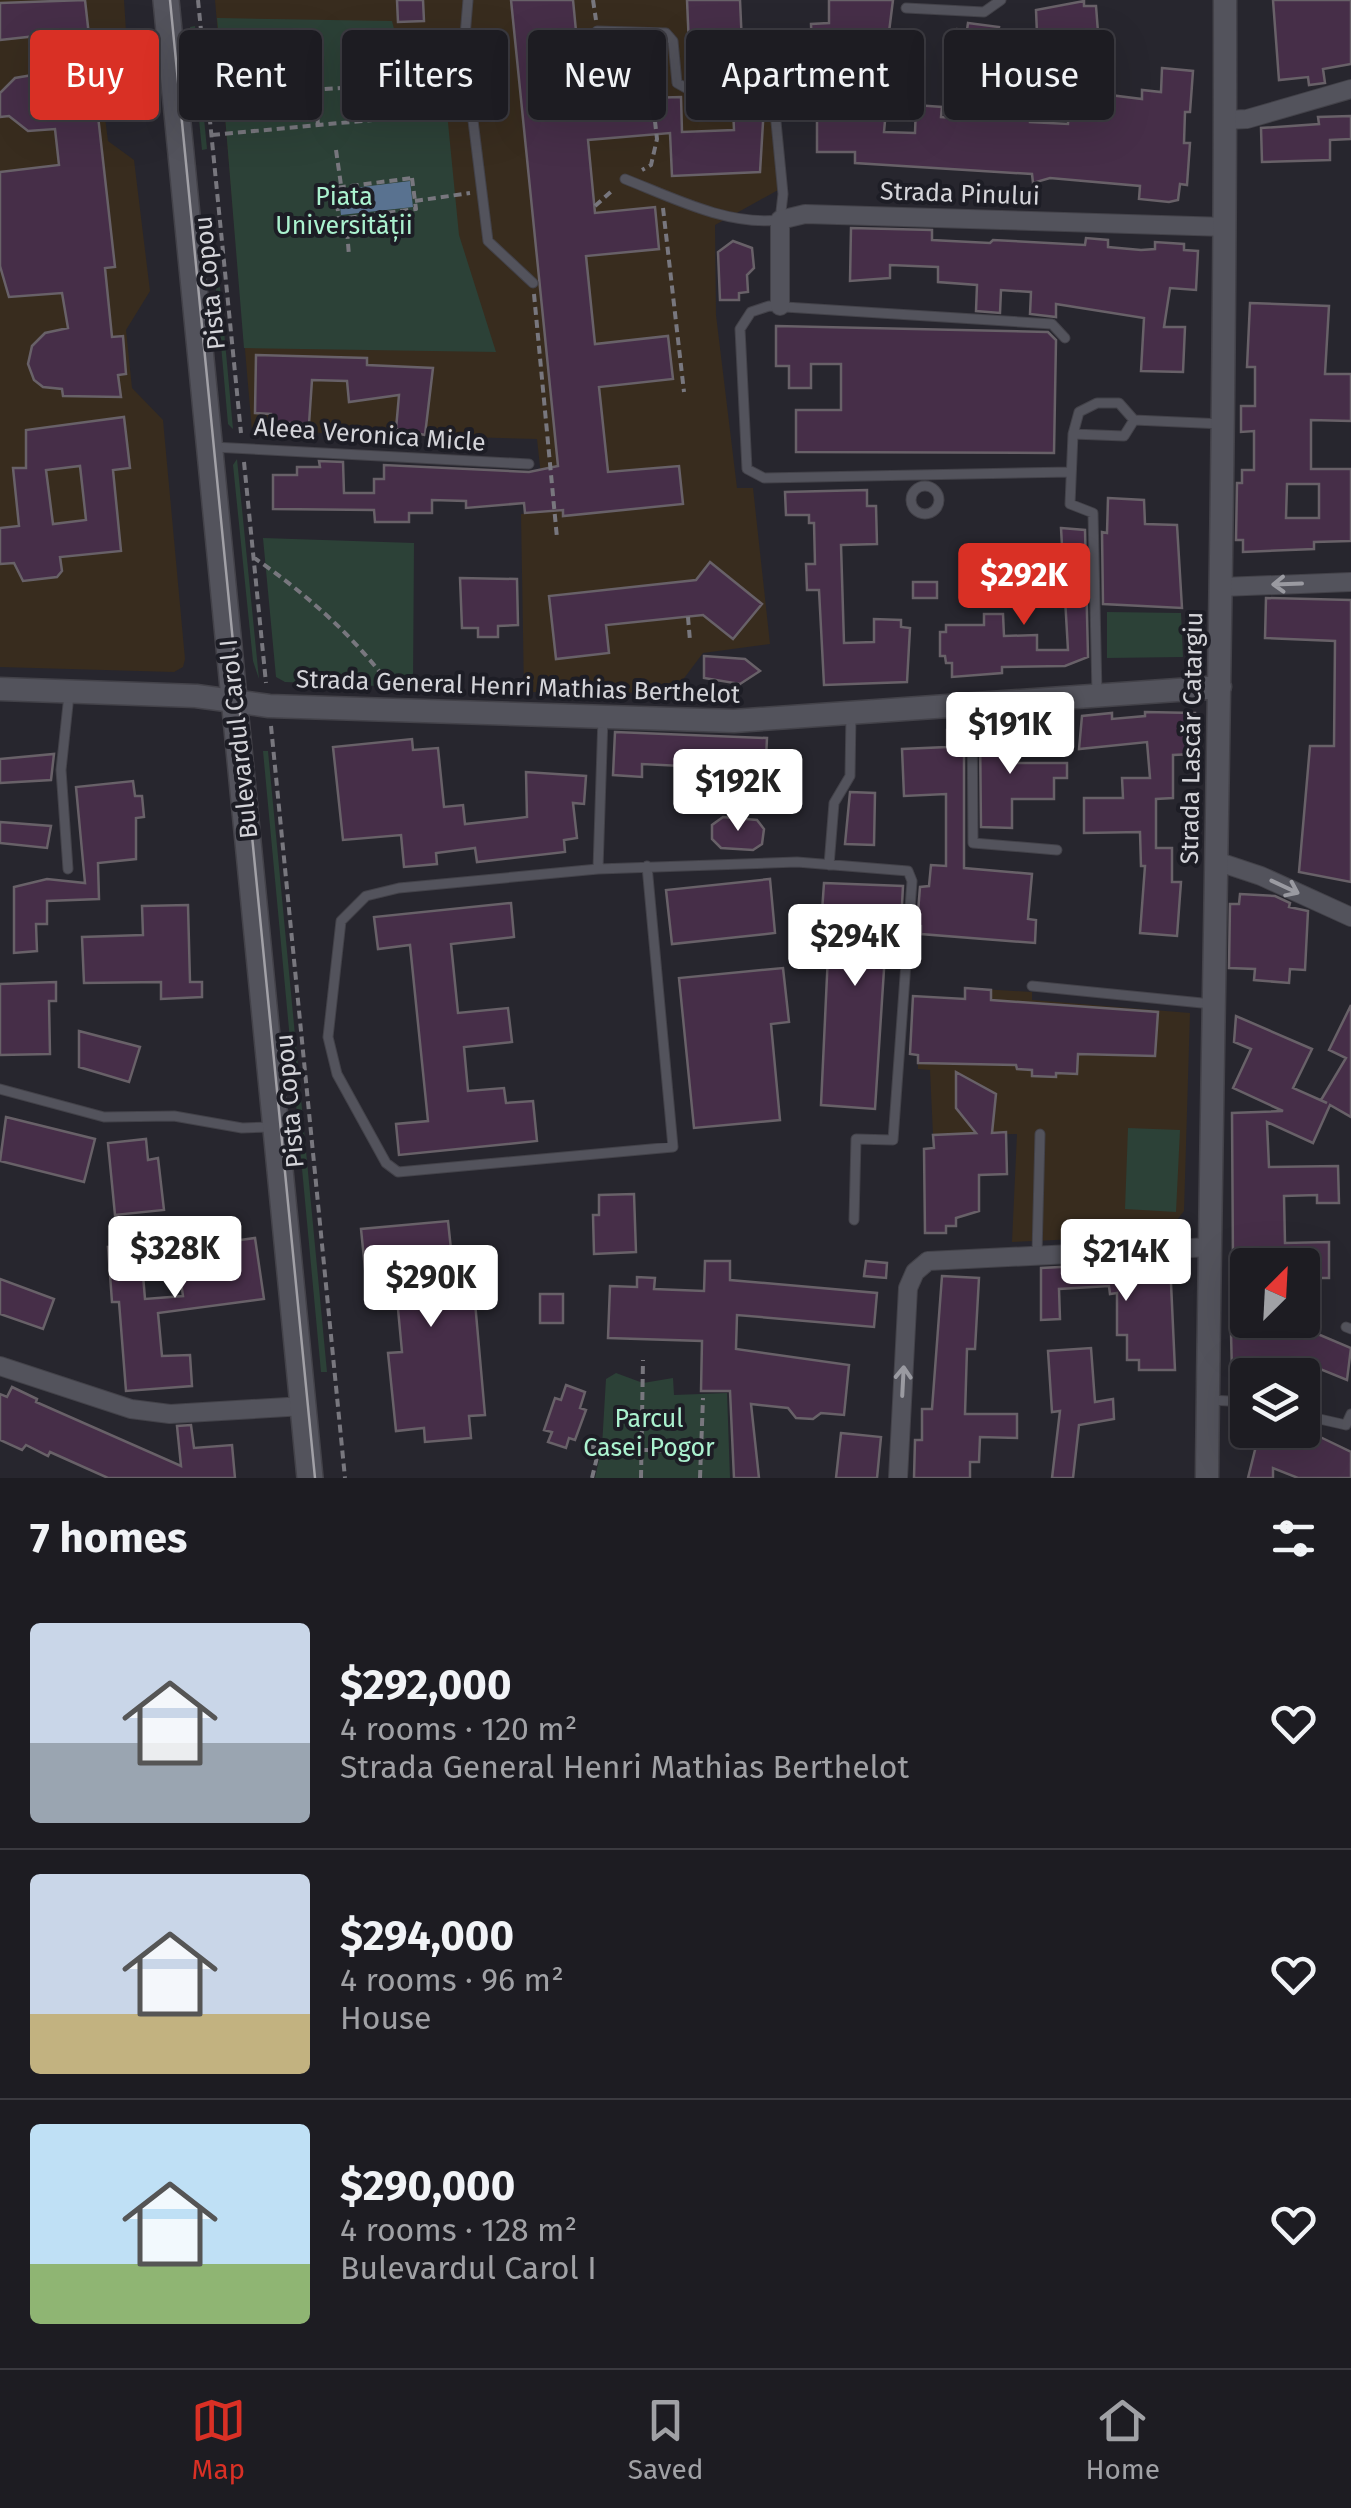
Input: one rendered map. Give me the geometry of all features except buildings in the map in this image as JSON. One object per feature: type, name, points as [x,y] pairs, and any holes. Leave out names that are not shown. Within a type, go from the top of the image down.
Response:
[{"type":"main road","name":"Bulevardul Carol I","points":[[166,0],[310,1478]]},
{"type":"street","name":"Strada Lascăr Catargiu","points":[[1207,1478],[1224,424],[1225,0]]},
{"type":"street","points":[[1225,120],[1247,119],[1351,88]]},
{"type":"street","name":"Strada Pinului","points":[[780,220],[806,214],[864,214],[1226,227]]},
{"type":"street","points":[[780,220],[780,306]]},
{"type":"street","points":[[1222,586],[1351,582]]},
{"type":"street","name":"Strada General Henri Mathias Berthelot","points":[[0,689],[269,706],[734,722],[1220,687]]},
{"type":"street","points":[[1216,861],[1261,876],[1351,917]]},
{"type":"street","points":[[898,1478],[908,1288],[915,1272],[928,1261],[1211,1247]]},
{"type":"street","points":[[0,1366],[150,1412],[304,1406]]},
{"type":"lane","points":[[468,0],[464,48],[488,241],[532,284]]},
{"type":"lane","points":[[906,8],[984,12],[1001,0]]},
{"type":"lane","points":[[625,179],[758,222],[780,220],[782,194],[774,101],[764,91],[686,88],[677,83],[673,40],[666,33]]},
{"type":"lane","points":[[1065,338],[1052,324],[780,306],[751,312],[740,330],[747,469],[764,478],[930,481],[1071,472]]},
{"type":"lane","points":[[1096,694],[1093,513],[1070,504],[1073,434],[1079,412],[1097,403],[1119,404],[1134,420],[1224,424]]},
{"type":"lane","points":[[1073,434],[1124,436],[1132,430],[1134,420]]},
{"type":"lane","name":"Aleea Veronica Micle","points":[[209,447],[242,445],[529,464]]},
{"type":"lane","points":[[68,870],[61,770],[69,692]]},
{"type":"lane","points":[[972,704],[973,844],[1057,850]]},
{"type":"lane","points":[[829,864],[834,803],[850,776],[851,714]]},
{"type":"lane","points":[[598,870],[603,717]]},
{"type":"lane","points":[[647,866],[674,1147],[398,1172],[386,1163],[337,1074],[328,1037],[341,920],[366,896],[399,888],[647,866],[829,864],[908,871],[912,881],[893,1140],[856,1140],[854,1220]]},
{"type":"lane","points":[[1032,986],[1212,1004]]},
{"type":"lane","points":[[0,1089],[104,1117],[174,1116],[242,1128],[276,1126]]},
{"type":"lane","points":[[1037,1254],[1040,1134]]},
{"type":"lane","points":[[1208,1400],[1230,1401]]},
{"type":"lane","points":[[1320,1421],[1346,1425],[1351,1414]]},
{"type":"path","name":"Pista Copou","points":[[198,0],[201,30]]},
{"type":"path","points":[[593,0],[597,30]]},
{"type":"path","name":"Pista Copou","points":[[210,120],[266,683]]},
{"type":"path","points":[[318,120],[318,126]]},
{"type":"path","points":[[212,135],[373,120]]},
{"type":"path","points":[[595,206],[625,179],[651,165],[657,139],[655,120]]},
{"type":"path","points":[[336,150],[342,186]]},
{"type":"path","points":[[412,178],[416,209],[339,219],[335,188],[342,186],[412,178]]},
{"type":"path","points":[[415,200],[480,192]]},
{"type":"path","points":[[660,193],[684,392]]},
{"type":"path","points":[[346,218],[349,256]]},
{"type":"path","points":[[535,298],[557,538]]},
{"type":"path","points":[[252,557],[288,581],[377,667],[392,690]]},
{"type":"path","points":[[688,617],[690,641]]},
{"type":"path","name":"Pista Copou","points":[[270,721],[345,1478]]},
{"type":"path","points":[[641,1478],[643,1360]]},
{"type":"path","points":[[700,1478],[703,1398]]},
{"type":"path","points":[[590,1447],[701,1453]]},
{"type":"path","points":[[592,1478],[598,1449]]},
{"type":"shaded area","points":[[0,0],[124,0],[126,30],[30,30],[30,120],[105,120],[108,141],[134,160],[150,291],[126,330],[132,388],[163,420],[185,659],[183,667],[174,672],[0,667]]},
{"type":"shaded area","points":[[215,0],[740,0],[741,30],[686,30],[686,120],[771,120],[778,190],[715,225],[716,315],[737,488],[753,488],[770,644],[703,653],[673,693],[524,692],[521,514],[545,512],[537,439],[252,431],[225,120],[322,120],[322,30],[218,30]]},
{"type":"shaded area","points":[[965,988],[1032,992],[1032,1000],[1190,1013],[1184,1211],[1165,1235],[1012,1242],[1017,1134],[933,1135],[930,1070],[918,1069],[918,1055],[910,1054],[913,996],[964,999]]},
{"type":"green space","name":"Piata Universității","points":[[217,18],[392,21],[394,30],[342,30],[342,120],[448,120],[459,235],[496,352],[244,348],[225,120],[322,120],[322,30],[218,30]]},
{"type":"green space","points":[[199,120],[204,120],[207,149],[202,150]]},
{"type":"green space","points":[[220,287],[233,429],[228,424],[216,288]]},
{"type":"green space","points":[[237,459],[259,679],[253,661],[233,465]]},
{"type":"green space","points":[[263,538],[414,543],[413,682],[379,681],[378,686],[285,682],[276,677]]},
{"type":"green space","points":[[1107,612],[1181,613],[1183,657],[1107,658]]},
{"type":"green space","points":[[263,751],[268,751],[327,1372],[321,1372]]},
{"type":"green space","points":[[1128,1128],[1180,1130],[1176,1212],[1125,1209]]},
{"type":"green space","name":"Parcul Casei Pogor","points":[[616,1373],[643,1383],[673,1378],[674,1395],[727,1393],[730,1478],[595,1478],[602,1446],[606,1379]]},
{"type":"water","points":[[410,181],[413,207],[341,215],[338,190]]},
{"type":"tram line","points":[[170,0],[315,1478]]}]
